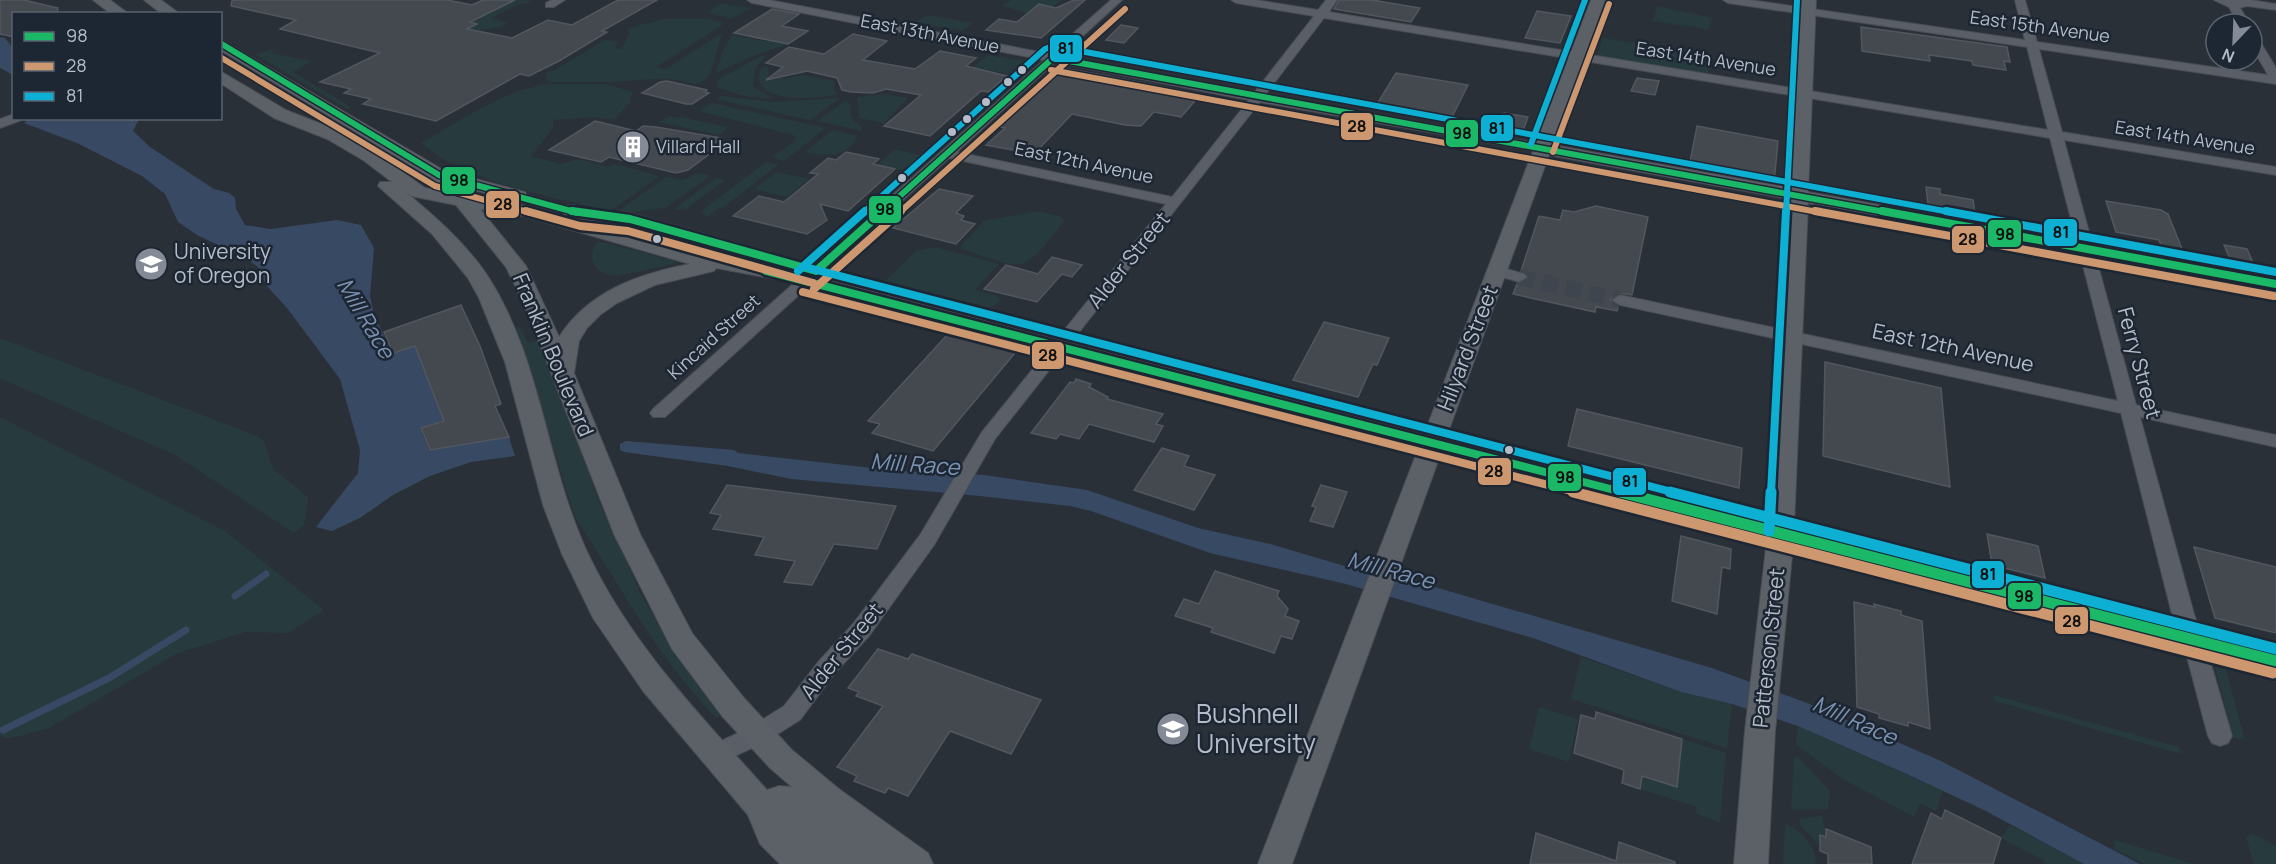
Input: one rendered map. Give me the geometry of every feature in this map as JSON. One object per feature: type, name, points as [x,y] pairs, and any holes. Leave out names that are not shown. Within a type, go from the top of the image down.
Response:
[{"type":"main road","points":[[100,0],[119,12]]},
{"type":"main road","points":[[151,0],[170,12]]},
{"type":"main road","name":"Hilyard Street","points":[[1275,864],[1598,0]]},
{"type":"main road","name":"Patterson Street","points":[[1750,864],[1760,731],[1767,682],[1781,532],[1809,6]]},
{"type":"main road","name":"Franklin Boulevard","points":[[225,51],[439,175],[463,201],[516,266],[535,304],[627,534],[682,641],[757,735],[828,800],[916,864]]},
{"type":"main road","name":"Franklin Boulevard","points":[[222,77],[280,114],[316,130],[320,138],[365,168],[439,230],[477,276],[490,298],[516,362],[556,505],[574,554],[603,610],[640,665],[714,755],[764,810]]},
{"type":"main road","points":[[316,130],[333,135],[369,156],[418,192],[525,211],[676,255],[811,276]]},
{"type":"main road","name":"East 13th Avenue","points":[[1542,148],[2276,284]]},
{"type":"main road","points":[[439,175],[583,214],[640,222],[811,276],[1435,435],[1781,532],[2276,661]]},
{"type":"main road","points":[[563,373],[565,350],[570,338],[603,304],[653,278],[727,264]]},
{"type":"main road","points":[[764,810],[780,800],[795,802],[877,864]]},
{"type":"main road","points":[[764,810],[763,821],[770,831],[804,864]]},
{"type":"main road","points":[[764,810],[833,864]]},
{"type":"street","name":"East 13th Avenue","points":[[752,0],[1256,97],[1542,148]]},
{"type":"street","name":"Kincaid Street","points":[[659,413],[1117,0]]},
{"type":"street","name":"East 14th Avenue","points":[[1236,0],[2276,171]]},
{"type":"street","name":"Alder Street","points":[[714,755],[757,735],[792,713],[827,667],[861,630],[927,540],[988,436],[1176,202],[1332,0]]},
{"type":"street","name":"East 15th Avenue","points":[[1728,0],[1809,6],[2032,44],[2276,79]]},
{"type":"street","name":"Ferry Street","points":[[2020,0],[2128,408],[2220,736]]},
{"type":"street","points":[[2219,0],[2276,7]]},
{"type":"street","points":[[2264,58],[2276,79]]},
{"type":"street","name":"East 12th Avenue","points":[[948,153],[1176,202]]},
{"type":"street","points":[[1497,271],[1519,277]]},
{"type":"street","name":"East 12th Avenue","points":[[1620,300],[2276,441]]},
{"type":"green space","points":[[515,0],[532,1],[526,4],[521,3],[491,18],[508,23],[504,25],[488,29],[467,29],[476,24],[470,22]]},
{"type":"green space","points":[[1011,0],[1061,0],[1053,7],[1039,5],[1027,14],[1002,6]]},
{"type":"green space","points":[[721,3],[751,8],[731,19],[708,12]]},
{"type":"green space","points":[[1657,6],[1712,18],[1709,30],[1653,21]]},
{"type":"green space","points":[[926,15],[973,23],[962,31],[916,22]]},
{"type":"green space","points":[[664,19],[708,19],[722,22],[721,26],[656,67],[666,69],[722,33],[710,75],[701,82],[695,84],[667,78],[613,82],[548,82],[545,73],[555,70],[605,40],[618,42],[615,48],[621,49],[629,35],[628,28]]},
{"type":"green space","points":[[732,35],[765,41],[774,36],[798,41],[758,54],[716,73],[723,50]]},
{"type":"green space","points":[[1603,38],[1711,55],[1708,73],[1597,56]]},
{"type":"green space","points":[[270,49],[274,50],[271,53],[311,61],[293,72],[351,107],[347,109],[256,55]]},
{"type":"green space","points":[[763,55],[766,56],[756,67],[753,86],[773,99],[749,97],[716,87],[719,79]]},
{"type":"green space","points":[[988,55],[1023,61],[1008,74],[973,67]]},
{"type":"green space","points":[[763,66],[768,67],[769,76],[784,79],[801,75],[834,81],[834,92],[839,93],[816,98],[801,98],[772,93],[763,87],[759,78]]},
{"type":"green space","points":[[550,84],[605,84],[634,92],[630,96],[631,101],[614,120],[595,117],[553,120],[553,128],[531,156],[561,164],[579,159],[609,167],[615,164],[660,176],[610,211],[485,178],[440,157],[421,143],[500,99],[516,92]]},
{"type":"green space","points":[[885,94],[908,98],[883,123],[859,118],[857,97]]},
{"type":"green space","points":[[721,96],[774,102],[840,98],[810,120],[716,99]]},
{"type":"green space","points":[[846,100],[851,105],[852,118],[861,126],[862,131],[817,121]]},
{"type":"green space","points":[[711,103],[826,128],[784,161],[772,157],[794,142],[796,136],[699,111]]},
{"type":"green space","points":[[669,117],[680,117],[729,127],[719,135],[657,122]]},
{"type":"green space","points":[[833,130],[857,136],[847,149],[835,154],[805,152]]},
{"type":"green space","points":[[895,149],[923,156],[911,167],[907,166],[902,170],[878,164]]},
{"type":"green space","points":[[766,162],[779,164],[723,208],[719,208],[707,217],[701,211]]},
{"type":"green space","points":[[777,172],[809,179],[787,197],[754,189]]},
{"type":"green space","points":[[698,173],[709,175],[709,177],[665,208],[617,212],[666,177],[683,180]]},
{"type":"green space","points":[[716,178],[725,180],[685,210],[674,209]]},
{"type":"green space","points":[[1037,211],[1060,216],[1064,221],[1039,252],[1027,262],[1008,263],[962,249],[961,246],[984,221]]},
{"type":"green space","points":[[598,241],[672,260],[676,263],[614,276],[601,271],[593,262],[592,255]]},
{"type":"green space","points":[[935,247],[999,264],[975,290],[998,296],[1001,301],[990,308],[885,281],[916,251]]},
{"type":"green space","points":[[519,326],[528,343],[540,340],[599,501],[640,592],[674,653],[720,715],[718,718],[705,707],[661,650],[575,517],[516,327]]},
{"type":"green space","points":[[0,338],[257,436],[264,441],[273,469],[308,497],[304,525],[294,533],[175,455],[0,378]]},
{"type":"green space","points":[[0,417],[225,531],[324,610],[288,633],[245,632],[176,654],[49,728],[9,739],[0,736]]},
{"type":"green space","points":[[1581,657],[1681,692],[1732,704],[1727,748],[1571,699]]},
{"type":"green space","points":[[2215,667],[2226,670],[2245,740],[2233,737]]},
{"type":"green space","points":[[1994,695],[2179,747],[2181,754],[1994,701]]},
{"type":"green space","points":[[1539,707],[1578,719],[1569,762],[1529,749]]},
{"type":"green space","points":[[1798,726],[1943,791],[1936,811],[1920,803],[1914,817],[1846,781],[1796,745]]},
{"type":"green space","points":[[1682,739],[1726,753],[1720,823],[1696,813],[1697,807],[1640,789],[1642,775],[1677,786]]},
{"type":"green space","points":[[1794,757],[1798,757],[1830,791],[1828,809],[1791,810]]},
{"type":"green space","points":[[1822,816],[1826,837],[1820,846],[1800,825],[1800,819]]},
{"type":"green space","points":[[1785,824],[1802,834],[1813,851],[1816,864],[1783,864]]},
{"type":"green space","points":[[2010,825],[2084,864],[2044,864],[2045,861],[2001,838]]},
{"type":"green space","points":[[2251,833],[2276,846],[2276,864],[2254,864],[2246,838]]},
{"type":"green space","points":[[2114,840],[2195,864],[2144,864],[2115,849]]},
{"type":"water","points":[[0,37],[5,38],[12,47],[12,74],[0,68]]},
{"type":"water","points":[[28,120],[138,120],[133,131],[150,147],[214,189],[229,193],[235,198],[236,209],[245,225],[271,229],[337,220],[361,225],[374,248],[370,296],[374,314],[392,353],[422,343],[418,355],[442,417],[465,413],[420,428],[429,450],[509,437],[515,456],[471,462],[430,476],[393,495],[360,518],[332,531],[316,527],[358,473],[360,450],[340,379],[287,308],[266,285],[258,267],[245,258],[197,235],[178,222],[165,194],[142,176],[77,143],[24,123]]},
{"type":"water","points":[[626,441],[734,450],[738,453],[899,471],[984,475],[1087,490],[1198,528],[1270,544],[1406,584],[1414,581],[1712,668],[1807,703],[1941,761],[2140,864],[2084,864],[1986,811],[1798,726],[1732,704],[1681,692],[1536,639],[1346,584],[1210,553],[1091,511],[1070,506],[980,496],[791,479],[728,466],[624,452],[620,450],[620,444]]},
{"type":"building","points":[[0,0],[24,0],[58,8],[57,12],[12,12],[12,37],[0,34]]},
{"type":"building","points":[[232,0],[447,0],[472,5],[483,0],[515,0],[470,22],[477,24],[467,29],[512,38],[548,20],[572,25],[618,0],[657,0],[602,31],[607,32],[559,61],[529,76],[520,74],[436,121],[363,104],[371,99],[344,93],[351,89],[320,82],[380,53],[280,29],[296,20],[231,6]]},
{"type":"building","points":[[1074,0],[1085,0],[1041,38],[986,30],[999,19],[1017,22],[1039,4],[1056,8]]},
{"type":"building","points":[[1339,0],[1372,0],[1420,8],[1411,22],[1334,9]]},
{"type":"building","points":[[772,9],[799,14],[782,26],[808,31],[788,44],[734,33]]},
{"type":"building","points":[[1537,11],[1571,16],[1560,43],[1525,38]]},
{"type":"building","points":[[1121,25],[1138,28],[1124,43],[1106,40]]},
{"type":"building","points":[[1861,27],[2007,47],[2010,62],[2004,61],[2006,70],[1973,65],[1972,61],[1929,55],[1930,61],[1862,51]]},
{"type":"building","points":[[853,34],[887,41],[863,60],[915,69],[940,51],[976,58],[966,66],[1007,76],[988,92],[981,91],[930,136],[884,126],[921,95],[886,89],[873,93],[851,92],[842,90],[837,78],[807,71],[766,80],[783,67],[766,63],[789,47],[824,54]]},
{"type":"building","points":[[1062,68],[1201,94],[1181,117],[1154,112],[1141,126],[1072,114],[1034,154],[986,145],[1005,128],[999,127]]},
{"type":"building","points":[[1396,73],[1468,85],[1450,121],[1374,109]]},
{"type":"building","points":[[1637,78],[1659,81],[1655,95],[1631,91]]},
{"type":"building","points":[[667,81],[707,90],[705,92],[709,93],[692,104],[686,104],[642,93],[660,82]]},
{"type":"building","points":[[1504,113],[1528,117],[1521,136],[1498,131]]},
{"type":"building","name":"Villard Hall","points":[[595,121],[636,131],[643,126],[656,127],[721,138],[704,154],[708,155],[688,170],[676,173],[609,157],[601,162],[549,150]]},
{"type":"building","points":[[1697,126],[1778,141],[1774,183],[1689,167]]},
{"type":"building","points":[[846,152],[879,159],[873,164],[895,169],[848,211],[820,204],[827,220],[807,234],[733,216],[759,196],[784,202],[818,174],[810,173],[828,158],[836,160]]},
{"type":"building","points":[[1926,187],[1940,189],[1940,194],[1973,200],[1976,220],[1929,212]]},
{"type":"building","points":[[939,189],[973,196],[956,213],[964,216],[961,220],[975,224],[956,244],[893,228]]},
{"type":"building","points":[[2106,201],[2161,210],[2168,214],[2184,254],[2163,250],[2159,240],[2116,232]]},
{"type":"building","points":[[1596,206],[1648,217],[1632,295],[1619,293],[1610,299],[1618,307],[1617,311],[1596,307],[1595,312],[1513,294],[1517,284],[1529,277],[1521,271],[1539,216],[1560,220],[1563,210],[1574,212]]},
{"type":"building","points":[[2224,245],[2247,249],[2256,270],[2233,266]]},
{"type":"building","points":[[1052,257],[1082,265],[1072,277],[1062,274],[1037,302],[984,289],[1006,265],[1038,274]]},
{"type":"building","points":[[461,305],[480,346],[501,404],[495,406],[509,437],[430,450],[421,428],[444,421],[415,346],[393,353],[384,332]]},
{"type":"building","points":[[1324,322],[1389,338],[1377,365],[1373,364],[1358,397],[1293,380]]},
{"type":"building","points":[[947,335],[1015,353],[933,451],[872,433],[880,424],[868,421]]},
{"type":"building","points":[[1825,362],[1941,388],[1950,487],[1823,456]]},
{"type":"building","points":[[1076,379],[1091,384],[1089,387],[1108,397],[1107,399],[1163,414],[1156,424],[1163,426],[1154,442],[1089,424],[1079,439],[1060,434],[1056,439],[1031,433],[1070,382],[1074,383]]},
{"type":"building","points":[[1577,409],[1742,448],[1739,488],[1568,446]]},
{"type":"building","points":[[1162,448],[1189,456],[1184,466],[1215,475],[1194,510],[1134,490]]},
{"type":"building","points":[[727,485],[896,506],[877,549],[834,544],[812,585],[784,582],[795,561],[755,555],[764,537],[713,529],[721,515],[710,513]]},
{"type":"building","points":[[1321,485],[1347,492],[1333,527],[1310,521],[1316,507],[1312,506]]},
{"type":"building","points":[[1987,534],[2038,546],[2045,578],[1992,565]]},
{"type":"building","points":[[1681,536],[1731,549],[1730,569],[1722,567],[1717,614],[1672,601]]},
{"type":"building","points":[[2194,547],[2276,567],[2276,633],[2215,618]]},
{"type":"building","points":[[1215,571],[1279,591],[1277,596],[1288,609],[1285,616],[1299,621],[1292,639],[1281,636],[1274,653],[1211,632],[1213,628],[1175,616],[1184,599],[1199,604]]},
{"type":"building","points":[[1854,602],[1901,611],[1901,615],[1922,621],[1930,729],[1908,722],[1908,726],[1879,718],[1879,714],[1857,707]]},
{"type":"building","points":[[878,649],[908,659],[912,654],[1041,700],[1011,754],[950,731],[908,796],[888,788],[885,793],[854,781],[857,776],[837,767],[883,706],[856,696],[859,692],[848,688]]},
{"type":"building","points":[[1596,712],[1682,739],[1677,787],[1642,776],[1640,789],[1622,783],[1624,770],[1574,753],[1581,715],[1595,719]]},
{"type":"building","points":[[1945,810],[2001,838],[1993,864],[1912,864],[1931,813],[1942,819]]},
{"type":"building","points":[[1826,829],[1871,847],[1872,864],[1828,864],[1828,854],[1820,851],[1820,835],[1826,837]]},
{"type":"building","points":[[1536,833],[1616,861],[1619,842],[1675,862],[1675,864],[1530,864]]},
{"type":"waterway","name":"Mill Race","points":[[235,596],[266,574]]},
{"type":"waterway","name":"Mill Race","points":[[3,730],[109,678],[186,630]]},
{"type":"tunnel","points":[[1519,277],[1620,300]]},
{"type":"transit line","name":"81","points":[[1531,144],[1585,0]]},
{"type":"transit line","name":"81","points":[[1769,531],[1797,0]]},
{"type":"transit line","name":"28","points":[[1553,152],[1609,4]]},
{"type":"transit line","name":"28","points":[[814,289],[1125,9]]},
{"type":"transit line","name":"98","points":[[222,44],[439,175],[583,214],[630,219],[816,271],[1053,58],[2276,284]]},
{"type":"transit line","name":"81","points":[[798,271],[1045,49],[1053,46],[2276,272]]},
{"type":"transit line","name":"28","points":[[222,58],[435,186],[580,226],[628,231],[813,283]]},
{"type":"transit line","name":"28","points":[[1051,70],[2274,296]]},
{"type":"transit line","name":"81","points":[[809,268],[2276,649]]},
{"type":"transit line","name":"98","points":[[766,271],[2276,661]]},
{"type":"transit line","name":"28","points":[[803,292],[2273,673]]},
{"type":"place","name":"Villard Hall","points":[[633,147]]},
{"type":"place","name":"University of Oregon","points":[[151,264]]},
{"type":"place","name":"Bushnell University","points":[[1173,729]]}]
